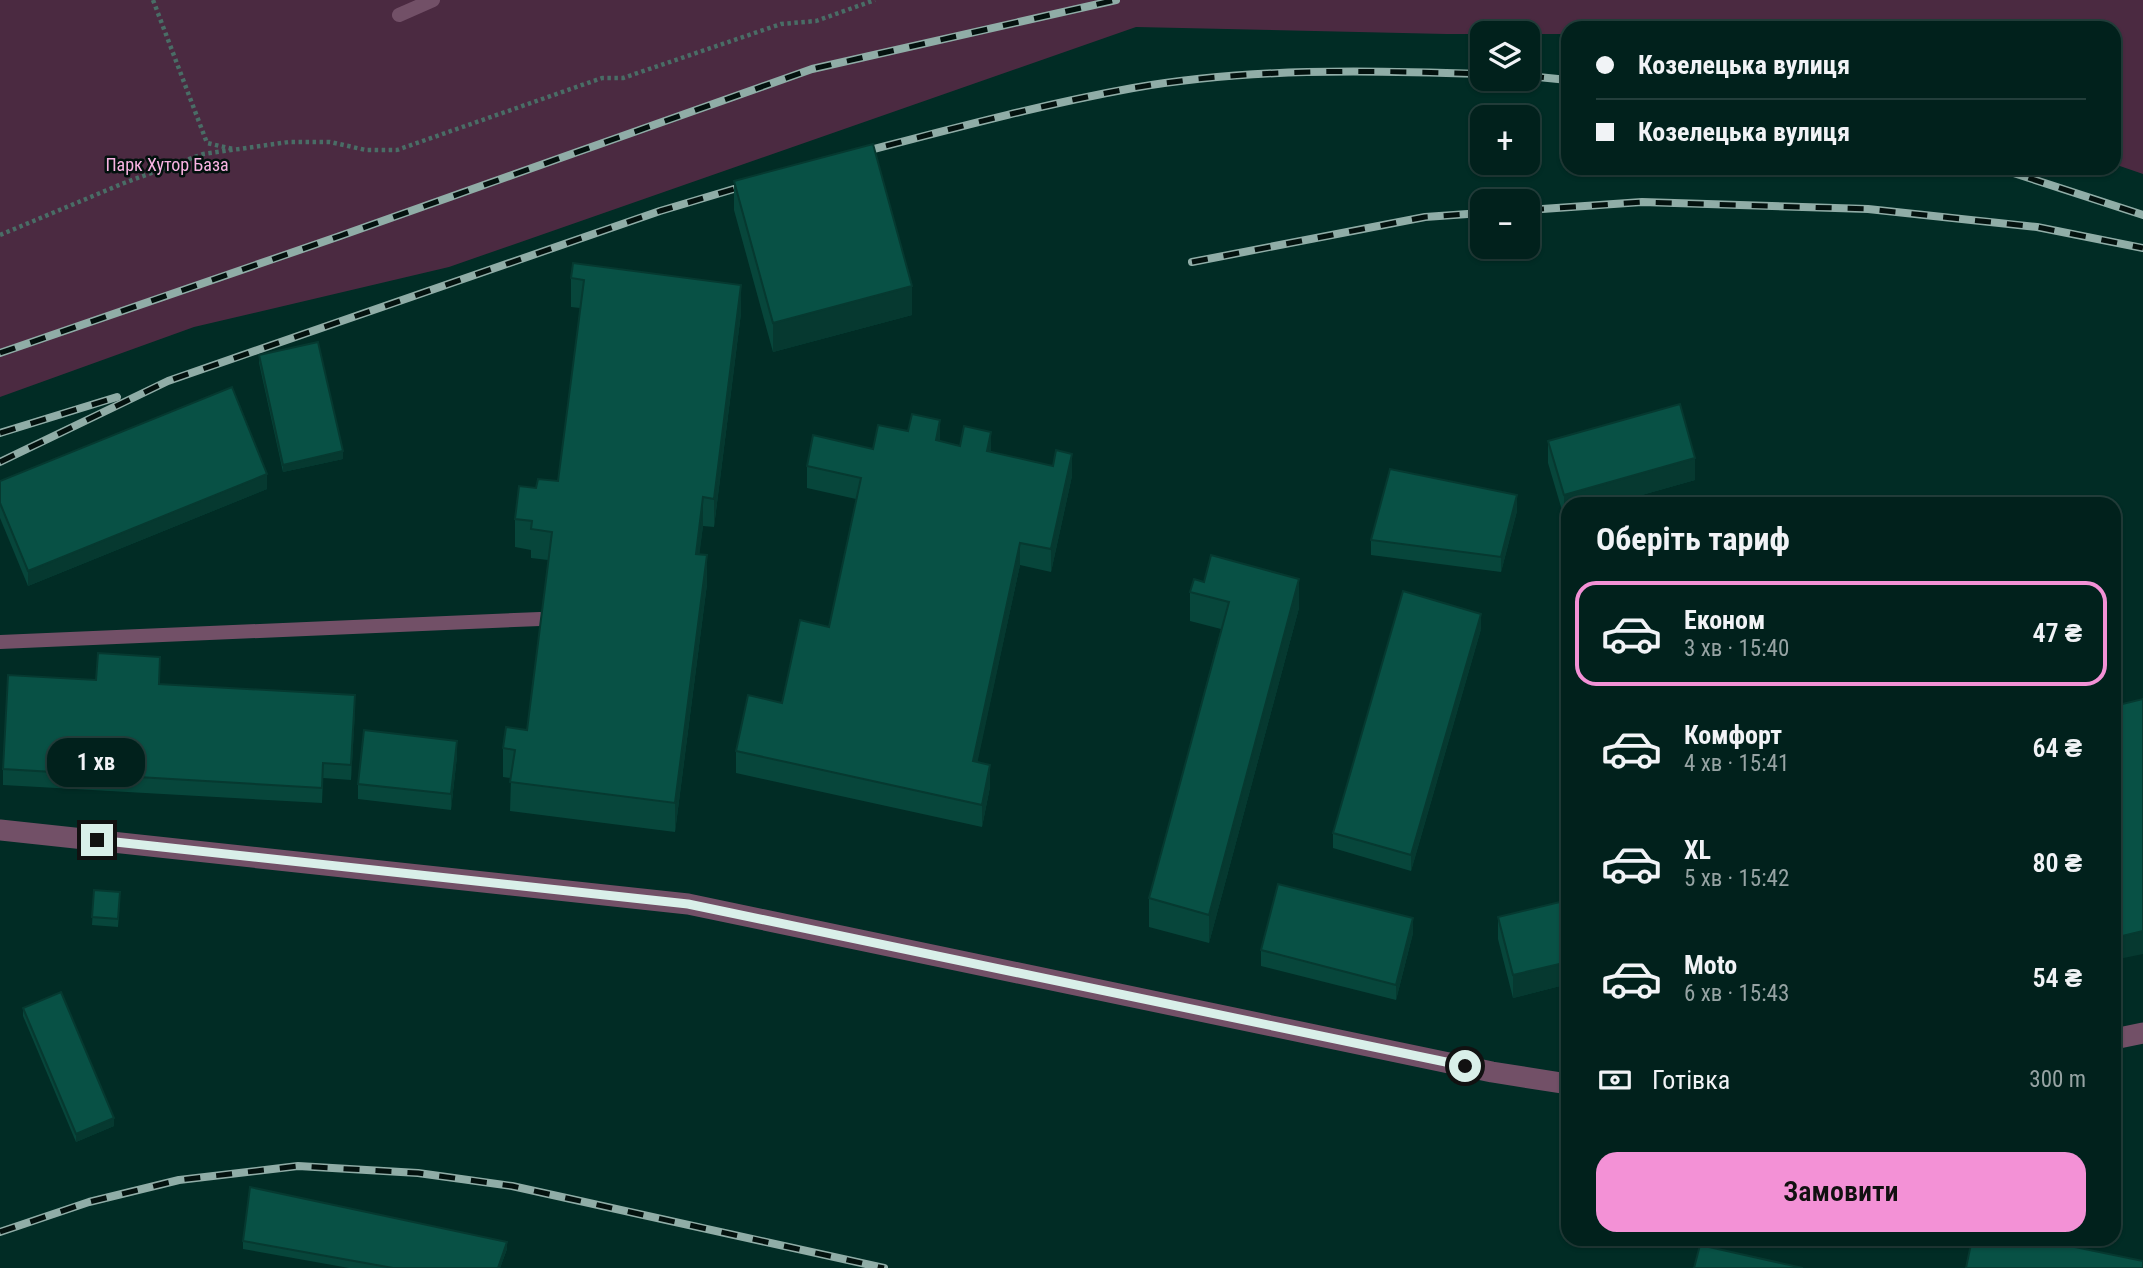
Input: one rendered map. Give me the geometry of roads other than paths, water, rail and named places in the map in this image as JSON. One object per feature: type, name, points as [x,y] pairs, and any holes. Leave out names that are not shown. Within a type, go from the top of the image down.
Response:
[{"type":"street","points":[[0,830],[688,904],[1492,1072],[1561,1083]]},
{"type":"street","points":[[2121,1038],[2143,1033]]},
{"type":"lane","points":[[399,15],[433,0]]},
{"type":"lane","points":[[0,642],[540,619]]},
{"type":"railway","points":[[0,353],[812,69],[1116,0]]},
{"type":"railway","points":[[855,154],[1063,102],[1176,81],[1307,72],[1470,74]]},
{"type":"railway","points":[[1540,77],[1561,79]]},
{"type":"railway","points":[[2020,175],[2143,215]]},
{"type":"railway","points":[[0,462],[168,381],[660,211],[754,183]]},
{"type":"railway","points":[[1540,209],[1642,202],[1868,209],[2037,227],[2143,248]]},
{"type":"railway","points":[[1192,262],[1425,217],[1470,214]]},
{"type":"railway","points":[[0,433],[117,397]]},
{"type":"railway","points":[[0,1232],[89,1202],[179,1180],[298,1166],[418,1173],[512,1186],[884,1268]]},
{"type":"park label","name":"Парк Хутор База","points":[[167,165]]}]
